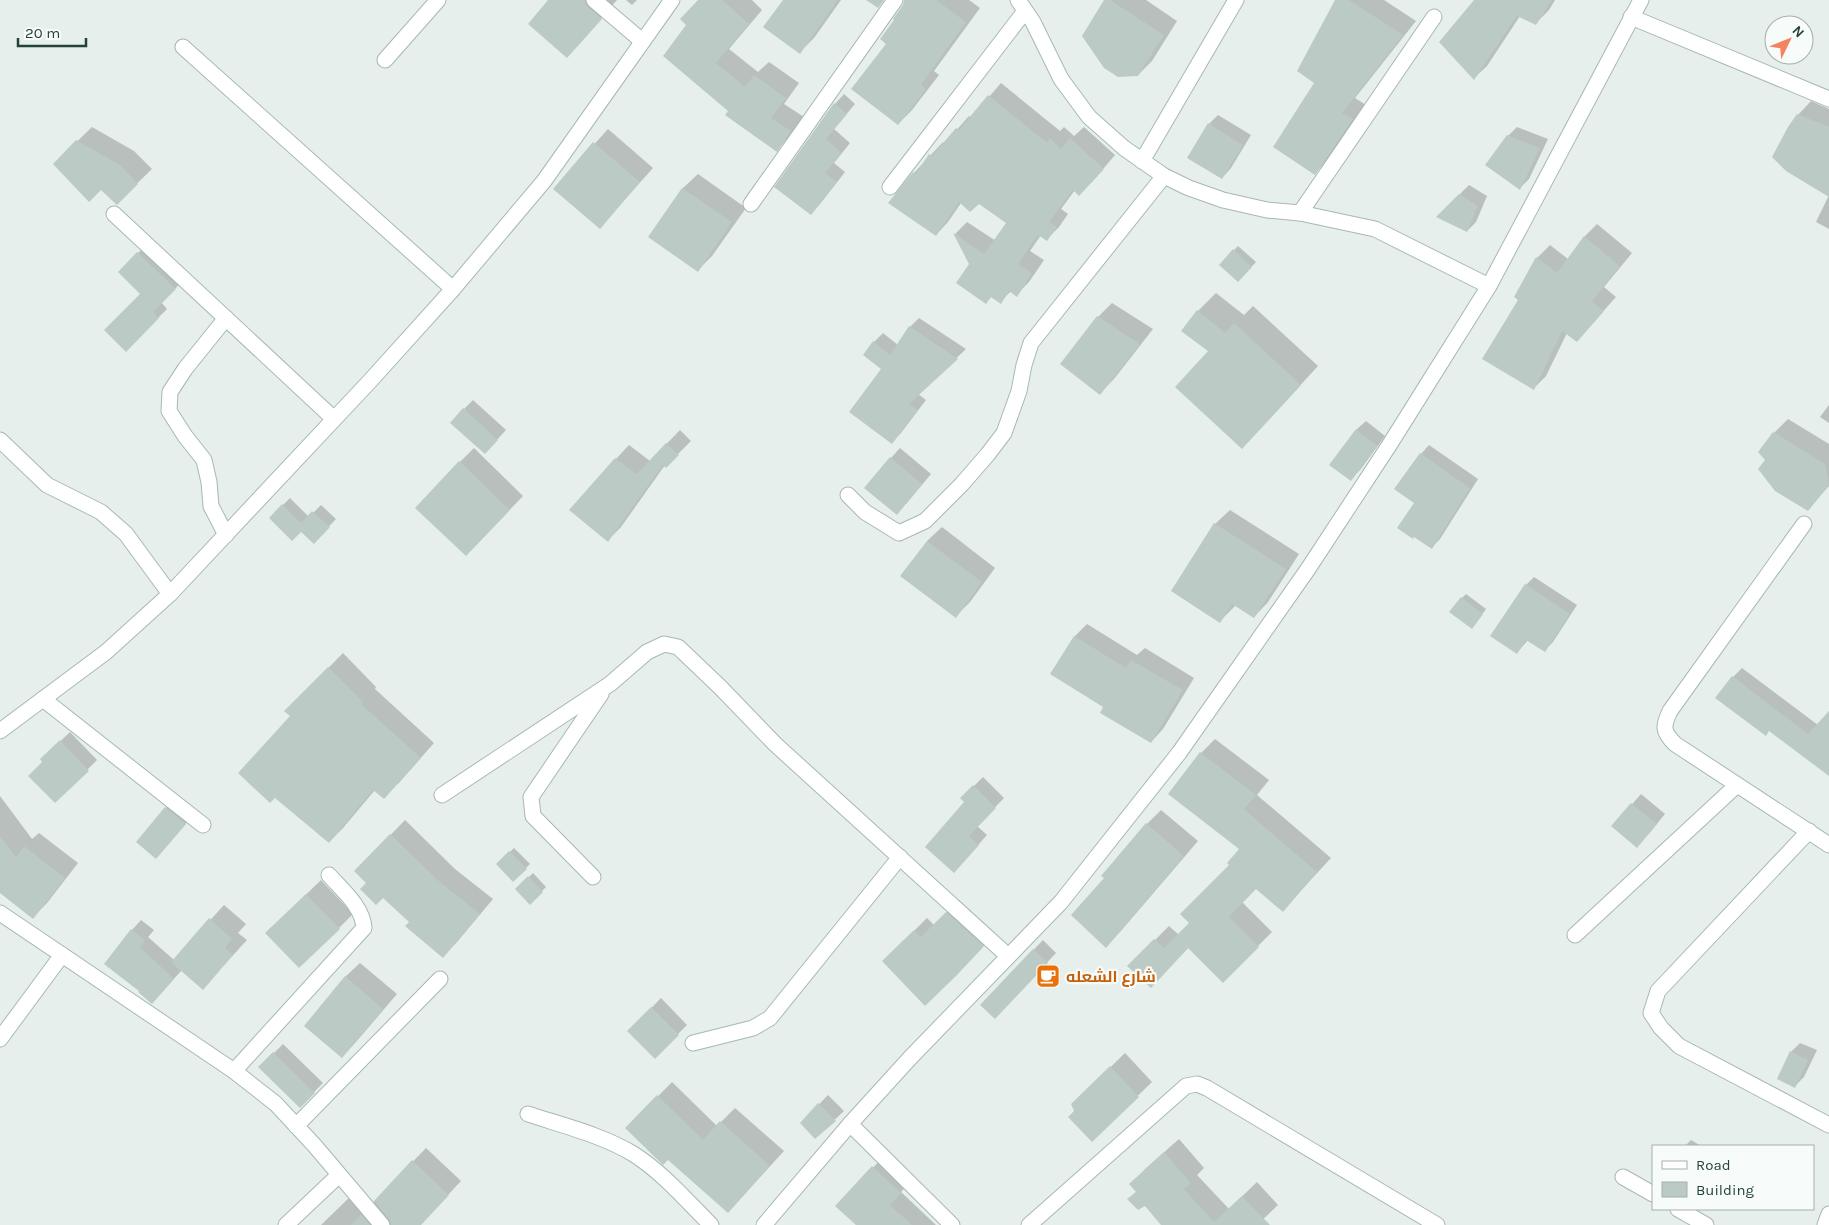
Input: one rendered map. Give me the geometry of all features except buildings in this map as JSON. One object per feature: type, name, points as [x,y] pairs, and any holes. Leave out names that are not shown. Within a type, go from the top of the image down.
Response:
[{"type":"street","points":[[385,60],[438,0]]},
{"type":"street","points":[[594,0],[642,41]]},
{"type":"street","points":[[0,732],[106,652],[170,594],[454,289],[544,181],[672,0]]},
{"type":"street","points":[[751,204],[895,0]]},
{"type":"street","points":[[1142,161],[1236,0]]},
{"type":"street","points":[[764,1225],[850,1124],[910,1058],[1061,902],[1180,753],[1308,569],[1390,444],[1489,286],[1640,0]]},
{"type":"street","points":[[890,187],[1021,5],[1033,22],[1061,79],[1089,117],[1124,148],[1164,176],[1189,188],[1223,200],[1267,210],[1300,212],[1375,229],[1489,286]]},
{"type":"street","points":[[1300,212],[1434,17]]},
{"type":"street","points":[[1631,18],[1829,98]]},
{"type":"street","points":[[183,46],[454,289]]},
{"type":"street","points":[[848,495],[865,512],[899,533],[925,521],[962,484],[1004,433],[1019,391],[1031,343],[1164,176]]},
{"type":"street","points":[[114,214],[334,419]]},
{"type":"street","points":[[226,318],[185,369],[170,392],[169,411],[185,436],[204,460],[209,482],[211,506],[226,535]]},
{"type":"street","points":[[0,440],[47,485],[101,512],[126,534],[170,594]]},
{"type":"street","points":[[1804,524],[1670,711],[1665,724],[1666,735],[1674,744],[1829,844]]},
{"type":"street","points":[[442,794],[606,687],[648,652],[664,644],[678,646],[775,744],[1008,956]]},
{"type":"street","points":[[593,877],[533,816],[531,797],[606,687]]},
{"type":"street","points":[[44,699],[203,824]]},
{"type":"street","points":[[1575,935],[1737,785]]},
{"type":"street","points":[[1808,831],[1658,991],[1651,1013],[1661,1028],[1678,1046],[1829,1126]]},
{"type":"street","points":[[692,1043],[753,1028],[770,1018],[900,857]]},
{"type":"street","points":[[234,1071],[364,928],[364,920],[354,904],[329,875]]},
{"type":"street","points":[[0,913],[234,1071],[276,1104],[382,1225]]},
{"type":"street","points":[[0,1039],[62,956]]},
{"type":"street","points":[[296,1126],[440,979]]},
{"type":"street","points":[[1029,1225],[1186,1086],[1197,1084],[1207,1088],[1436,1225]]},
{"type":"street","points":[[528,1114],[610,1143],[635,1155],[661,1176],[711,1225]]},
{"type":"street","points":[[850,1124],[952,1225]]},
{"type":"street","points":[[286,1225],[340,1175]]},
{"type":"street","points":[[1623,1177],[1652,1193]]},
{"type":"street","points":[[1680,1210],[1706,1225]]},
{"type":"street","points":[[1825,1225],[1829,1214]]},
{"type":"place","name":"شارع الشعله","points":[[1048,976]]}]
